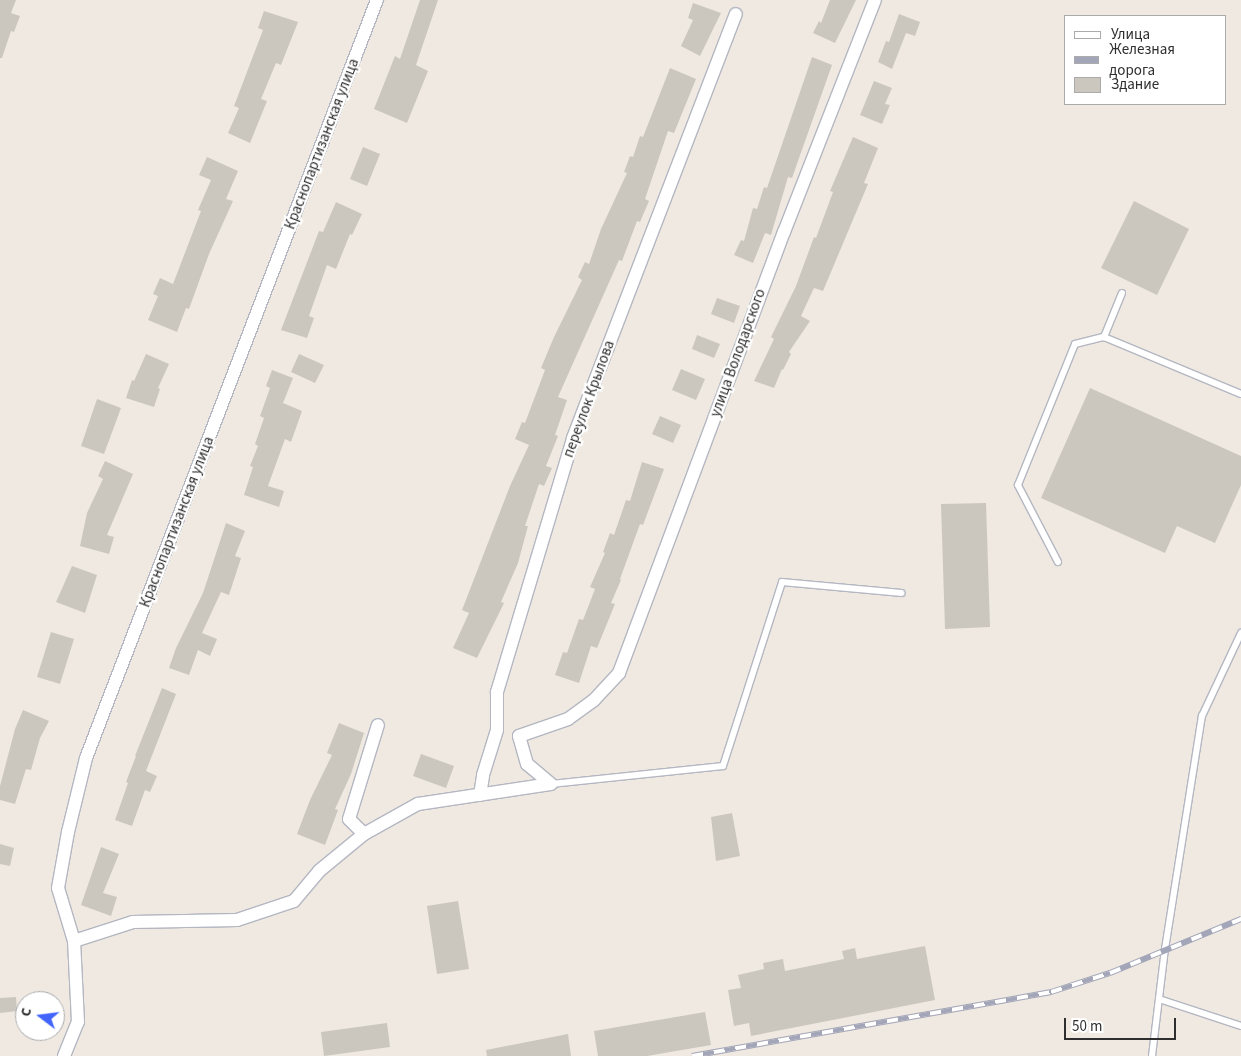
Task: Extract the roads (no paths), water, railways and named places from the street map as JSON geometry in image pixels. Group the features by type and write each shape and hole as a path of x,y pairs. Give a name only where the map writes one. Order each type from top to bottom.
{"street":[{"name":"Краснопартизанская улица","path":"64,1056 78,1022 74,941 58,888 68,832 86,758 377,0"},
{"name":"улица Володарского","path":"519,736 568,718 594,700 619,673 784,232 875,0"},
{"name":"переулок Крылова","path":"480,795 483,775 497,730 497,692 573,438 736,14"},
{"path":"364,834 349,819 378,724"},
{"path":"497,730 519,736 526,764 551,784"},
{"path":"74,941 133,922 237,920 294,901 319,871 364,834 418,804 551,784"}],"lane":[{"path":"1104,337 1122,293"},
{"path":"1058,562 1018,485 1075,344 1104,337 1241,394"},
{"path":"551,784 722,766 782,582 901,593"},
{"path":"1152,1056 1165,949 1202,716 1241,633"},
{"path":"1159,999 1241,1026"}],"railway":[{"path":"692,1056 1051,992 1110,973 1241,919"}]}
